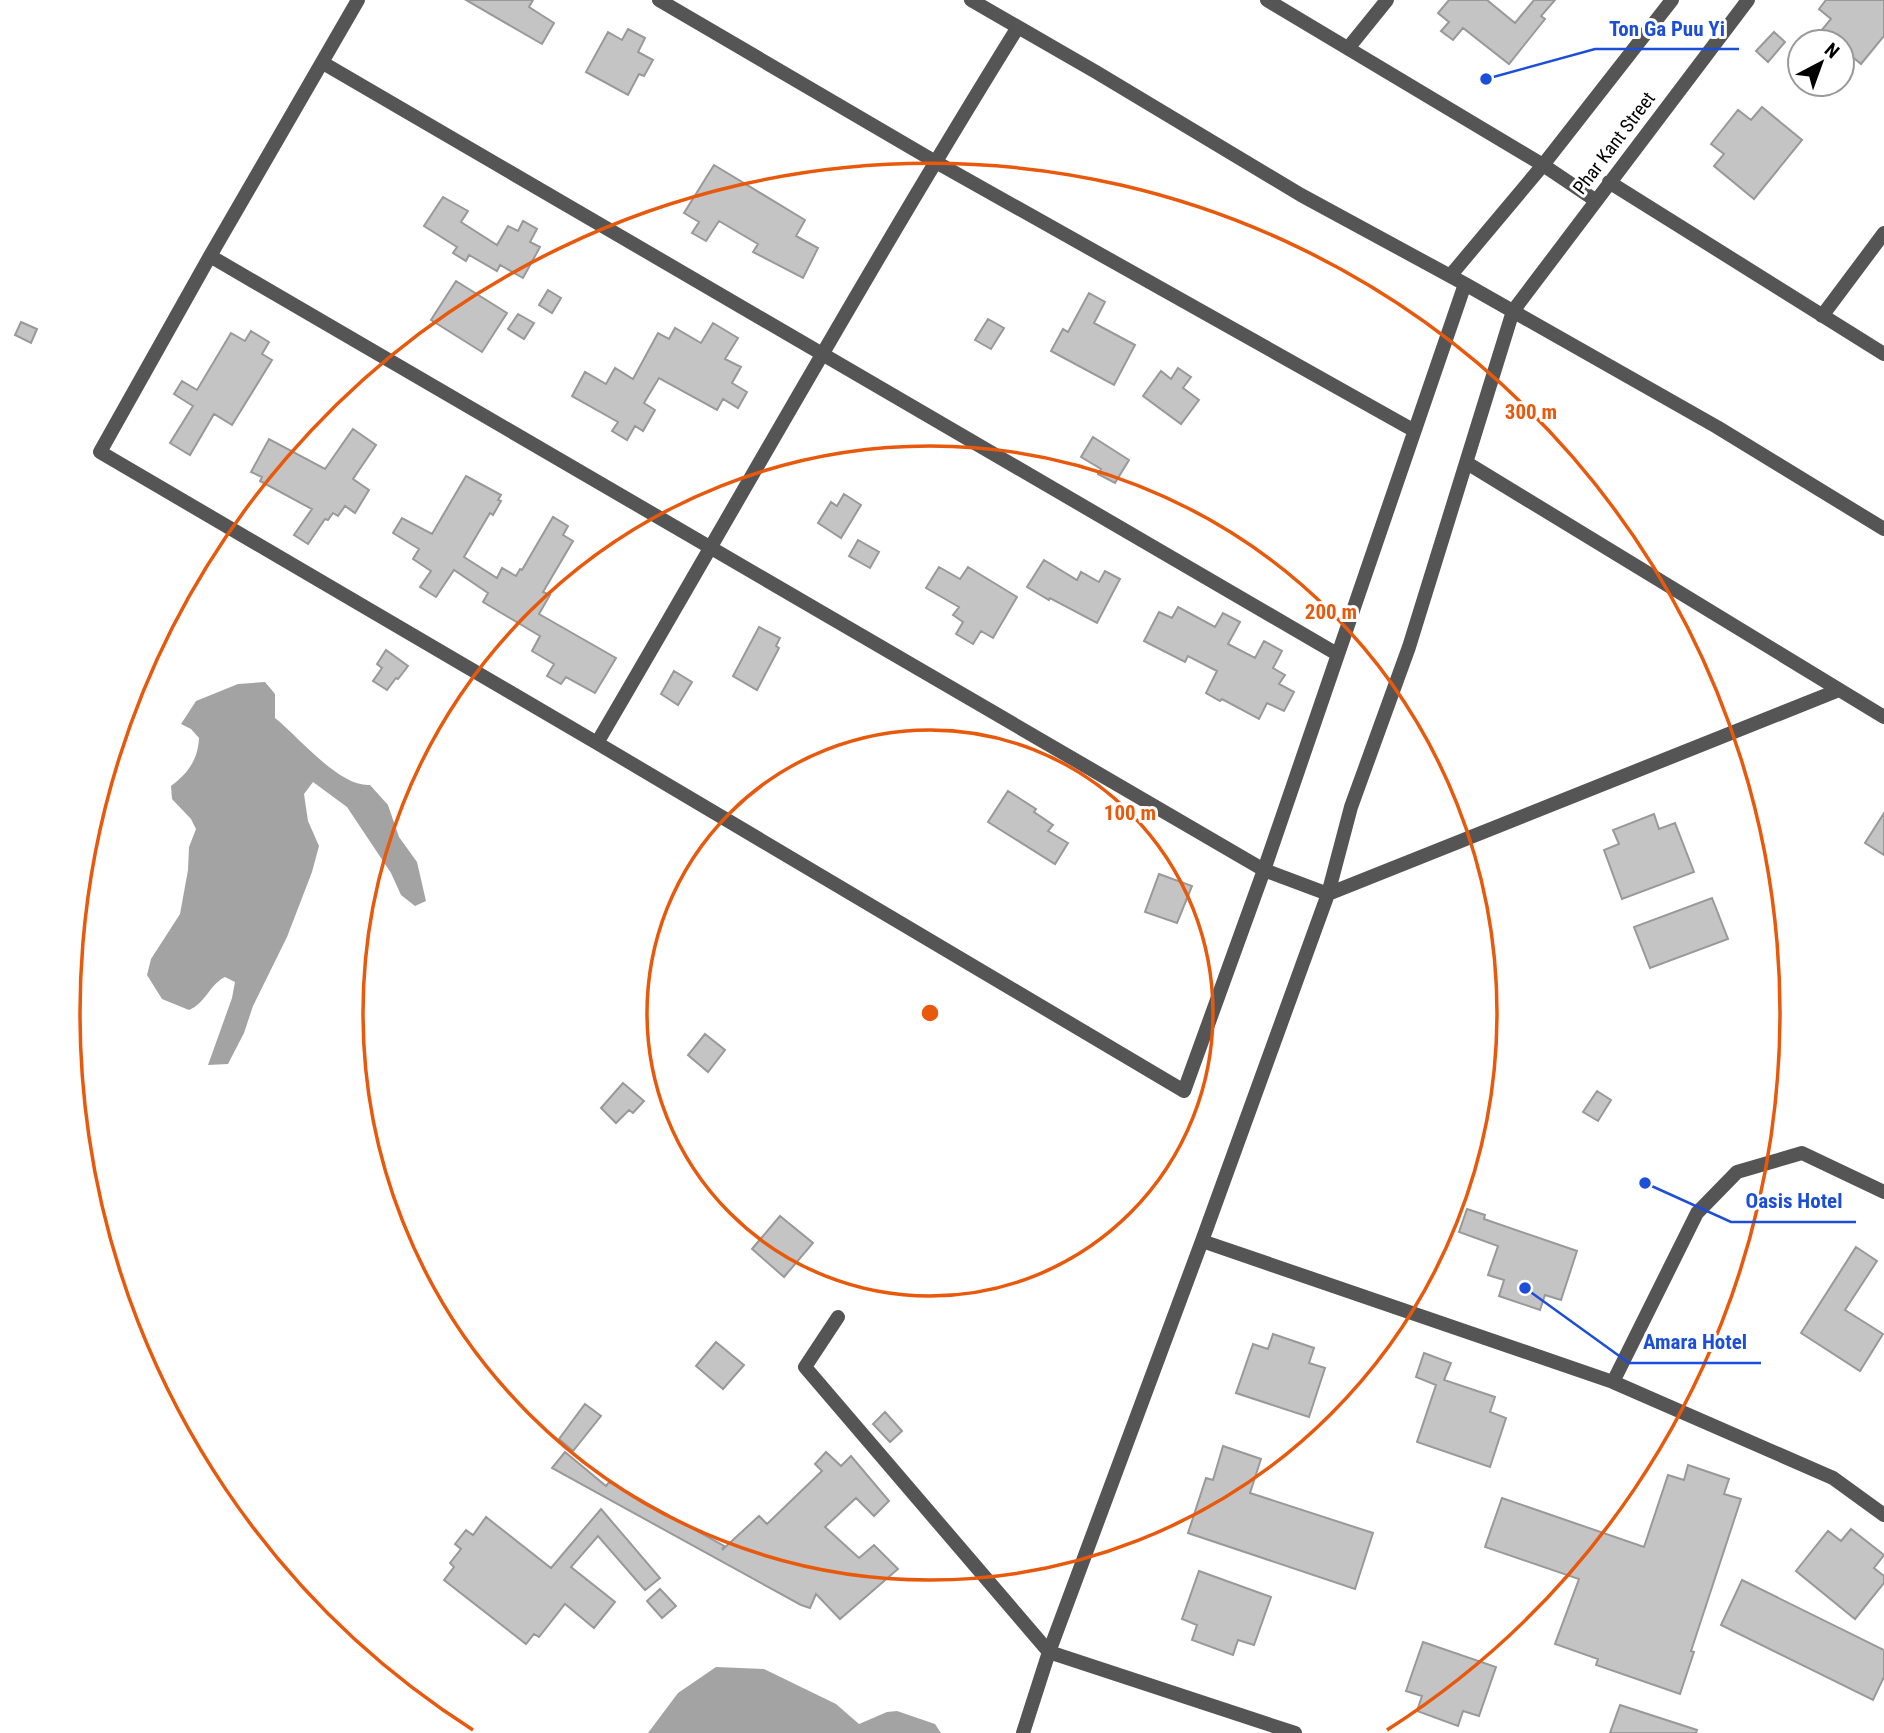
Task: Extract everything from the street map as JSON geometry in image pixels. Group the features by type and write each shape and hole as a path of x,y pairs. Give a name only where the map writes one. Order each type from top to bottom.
{"street":[{"path":"358,0 100,452 1184,1091 1264,870 1465,284"},
{"path":"659,0 934,161 1413,430"},
{"path":"971,0 1301,195 1465,284 1717,427 1884,529"},
{"path":"1267,0 1543,165 1595,201"},
{"path":"1349,47 1387,0"},
{"path":"1450,276 1543,165 1672,0"},
{"name":"Phar Kant Street","path":"1023,1733 1049,1652 1328,894 1351,807 1409,648 1513,311 1748,0"},
{"path":"597,743 934,161 1018,27"},
{"path":"323,63 1337,654"},
{"path":"1609,182 1884,354"},
{"path":"1822,316 1884,233"},
{"path":"210,256 1264,870 1328,894 1839,690"},
{"path":"1467,463 1884,717"},
{"path":"1613,1382 1697,1213 1737,1172 1802,1153 1884,1192"},
{"path":"1202,1241 1613,1382 1833,1479 1884,1515"},
{"path":"838,1317 805,1367 1049,1652 1295,1733"}],"shaded area":[{"path":"265,682 275,694 275,718 333,770 345,778 370,785 388,805 399,837 417,862 426,901 415,906 401,895 391,873 347,807 313,782 304,794 308,821 319,846 312,872 287,937 228,1064 208,1065 235,982 225,977 220,980 200,1003 189,1010 162,999 147,975 151,959 180,914 189,847 196,829 191,819 172,799 171,786 187,771 197,753 199,738 191,729 181,724 196,701 238,684"},
{"path":"716,1667 764,1669 836,1704 859,1724 887,1712 897,1711 935,1724 941,1733 648,1733 678,1693"}],"building":[{"path":"466,0 533,0 529,7 554,23 542,44"},
{"path":"1449,0 1487,0 1515,23 1534,0 1555,0 1541,16 1545,19 1509,64 1463,28 1453,40 1441,31 1449,22 1438,13"},
{"path":"1826,0 1884,0 1884,36 1861,64 1856,60 1856,28 1824,28 1831,19 1819,9"},
{"path":"628,29 645,38 638,52 653,60 644,76 639,74 628,95 586,72 608,32 622,40"},
{"path":"1774,32 1785,42 1768,62 1756,51"},
{"path":"1762,107 1802,140 1754,199 1714,166 1724,154 1711,144 1738,110 1751,120"},
{"path":"714,165 805,220 796,236 818,248 803,278 753,252 758,244 719,221 706,241 692,233 699,222 684,213"},
{"path":"443,197 468,211 461,222 497,245 508,226 518,231 523,221 537,229 530,242 540,247 523,278 500,265 497,271 469,255 466,261 453,253 457,247 424,226"},
{"path":"456,281 507,313 482,352 431,320"},
{"path":"548,290 561,298 552,313 539,305"},
{"path":"1089,293 1105,302 1094,323 1135,345 1114,385 1051,351 1063,329 1068,332"},
{"path":"518,314 534,323 524,339 508,329"},
{"path":"988,319 1004,328 991,349 975,340"},
{"path":"21,322 37,329 31,343 15,335"},
{"path":"713,323 738,338 725,359 741,367 732,383 747,392 738,408 723,399 717,410 659,378 644,403 655,410 643,431 635,426 627,440 612,431 618,422 572,396 585,372 606,384 615,368 633,379 658,333 669,339 675,328 701,343"},
{"path":"251,331 269,342 262,354 272,360 232,425 214,414 190,455 170,443 193,406 174,394 182,381 197,390 231,333 245,341"},
{"path":"1178,368 1191,377 1183,388 1199,400 1181,424 1143,396 1161,371 1171,379"},
{"path":"353,429 376,445 353,479 369,490 355,513 345,506 338,516 333,513 328,520 325,519 308,544 294,535 312,509 260,481 262,477 251,472 269,439 325,469"},
{"path":"1093,437 1129,460 1115,483 1098,474 1101,469 1081,457"},
{"path":"466,476 501,495 498,500 501,501 493,515 490,513 464,557 497,578 502,568 516,576 520,569 522,570 553,517 568,526 563,535 573,541 543,592 550,595 539,614 616,658 595,693 566,677 561,684 547,676 554,664 532,651 540,636 483,602 488,593 454,570 436,597 420,587 431,571 413,559 419,549 393,533 402,518 432,534"},
{"path":"844,494 861,505 841,538 818,523 831,502 837,506"},
{"path":"858,540 879,552 870,568 849,556"},
{"path":"1044,560 1077,580 1081,572 1099,582 1105,571 1120,579 1097,623 1027,587"},
{"path":"939,567 960,579 968,567 1017,597 993,638 981,631 973,644 956,634 963,622 953,615 959,607 926,588"},
{"path":"1178,607 1215,627 1223,613 1240,622 1228,644 1255,658 1264,641 1282,651 1273,668 1285,675 1279,684 1294,692 1284,711 1267,703 1259,719 1222,699 1220,701 1206,693 1217,671 1188,656 1185,662 1144,641 1159,612 1172,618"},
{"path":"759,627 780,638 776,646 779,648 757,690 733,676"},
{"path":"386,650 408,666 387,690 373,681 382,668 377,664"},
{"path":"674,671 692,682 678,705 661,694"},
{"path":"1008,791 1036,809 1034,812 1053,825 1048,831 1068,843 1055,864 988,822"},
{"path":"1884,813 1884,855 1865,843"},
{"path":"1654,814 1659,829 1675,823 1694,872 1622,899 1604,850 1619,844 1613,830"},
{"path":"1159,874 1192,886 1177,923 1145,912"},
{"path":"1712,898 1728,939 1650,968 1634,927"},
{"path":"705,1034 725,1050 708,1072 688,1055"},
{"path":"623,1083 644,1101 633,1113 629,1110 616,1123 601,1108"},
{"path":"1597,1091 1611,1100 1598,1121 1583,1112"},
{"path":"1467,1209 1485,1215 1484,1219 1577,1251 1561,1300 1545,1295 1540,1310 1499,1296 1504,1280 1488,1275 1498,1246 1459,1232"},
{"path":"780,1216 813,1243 784,1277 752,1249"},
{"path":"1856,1247 1877,1261 1845,1310 1883,1334 1860,1371 1801,1333"},
{"path":"1273,1334 1314,1348 1309,1363 1325,1368 1309,1417 1236,1393 1253,1344 1268,1349"},
{"path":"716,1342 744,1365 723,1389 696,1366"},
{"path":"1424,1353 1451,1363 1444,1380 1495,1397 1490,1412 1506,1418 1490,1467 1417,1442 1436,1385 1416,1377"},
{"path":"585,1404 601,1416 573,1451 559,1439"},
{"path":"885,1412 902,1431 890,1442 873,1424"},
{"path":"1223,1446 1261,1459 1250,1493 1373,1533 1355,1589 1188,1533 1206,1478 1213,1480"},
{"path":"565,1452 606,1486 609,1482 724,1546 722,1550 759,1516 767,1524 822,1471 815,1464 826,1452 841,1466 851,1456 889,1501 874,1516 856,1498 825,1527 859,1558 874,1545 898,1569 840,1619 816,1594 810,1608 801,1605 552,1468"},
{"path":"1688,1465 1729,1479 1724,1494 1741,1499 1691,1651 1694,1652 1680,1694 1596,1665 1598,1659 1555,1644 1579,1579 1485,1547 1502,1498 1644,1547 1668,1475 1684,1480"},
{"path":"601,1509 660,1578 645,1590 598,1536 571,1567 615,1602 594,1628 565,1604 539,1637 534,1634 526,1644 444,1580 454,1567 450,1563 461,1549 455,1544 466,1530 473,1535 486,1517 551,1568"},
{"path":"1851,1529 1884,1555 1874,1568 1884,1576 1884,1583 1855,1619 1796,1571 1828,1531 1841,1541"},
{"path":"1199,1571 1271,1597 1254,1645 1238,1640 1233,1655 1192,1640 1197,1625 1182,1619"},
{"path":"1742,1580 1884,1650 1884,1677 1873,1700 1721,1625"},
{"path":"660,1589 676,1606 662,1618 647,1601"},
{"path":"1423,1642 1496,1667 1479,1716 1463,1711 1458,1726 1417,1711 1422,1696 1406,1691"},
{"path":"1620,1705 1697,1730 1696,1733 1610,1733"}],"place":[{"name":"Ton Ga Puu Yi","path":"1486,79"},
{"name":"Oasis Hotel","path":"1645,1183"},
{"name":"Amara Hotel","path":"1525,1288"}]}
